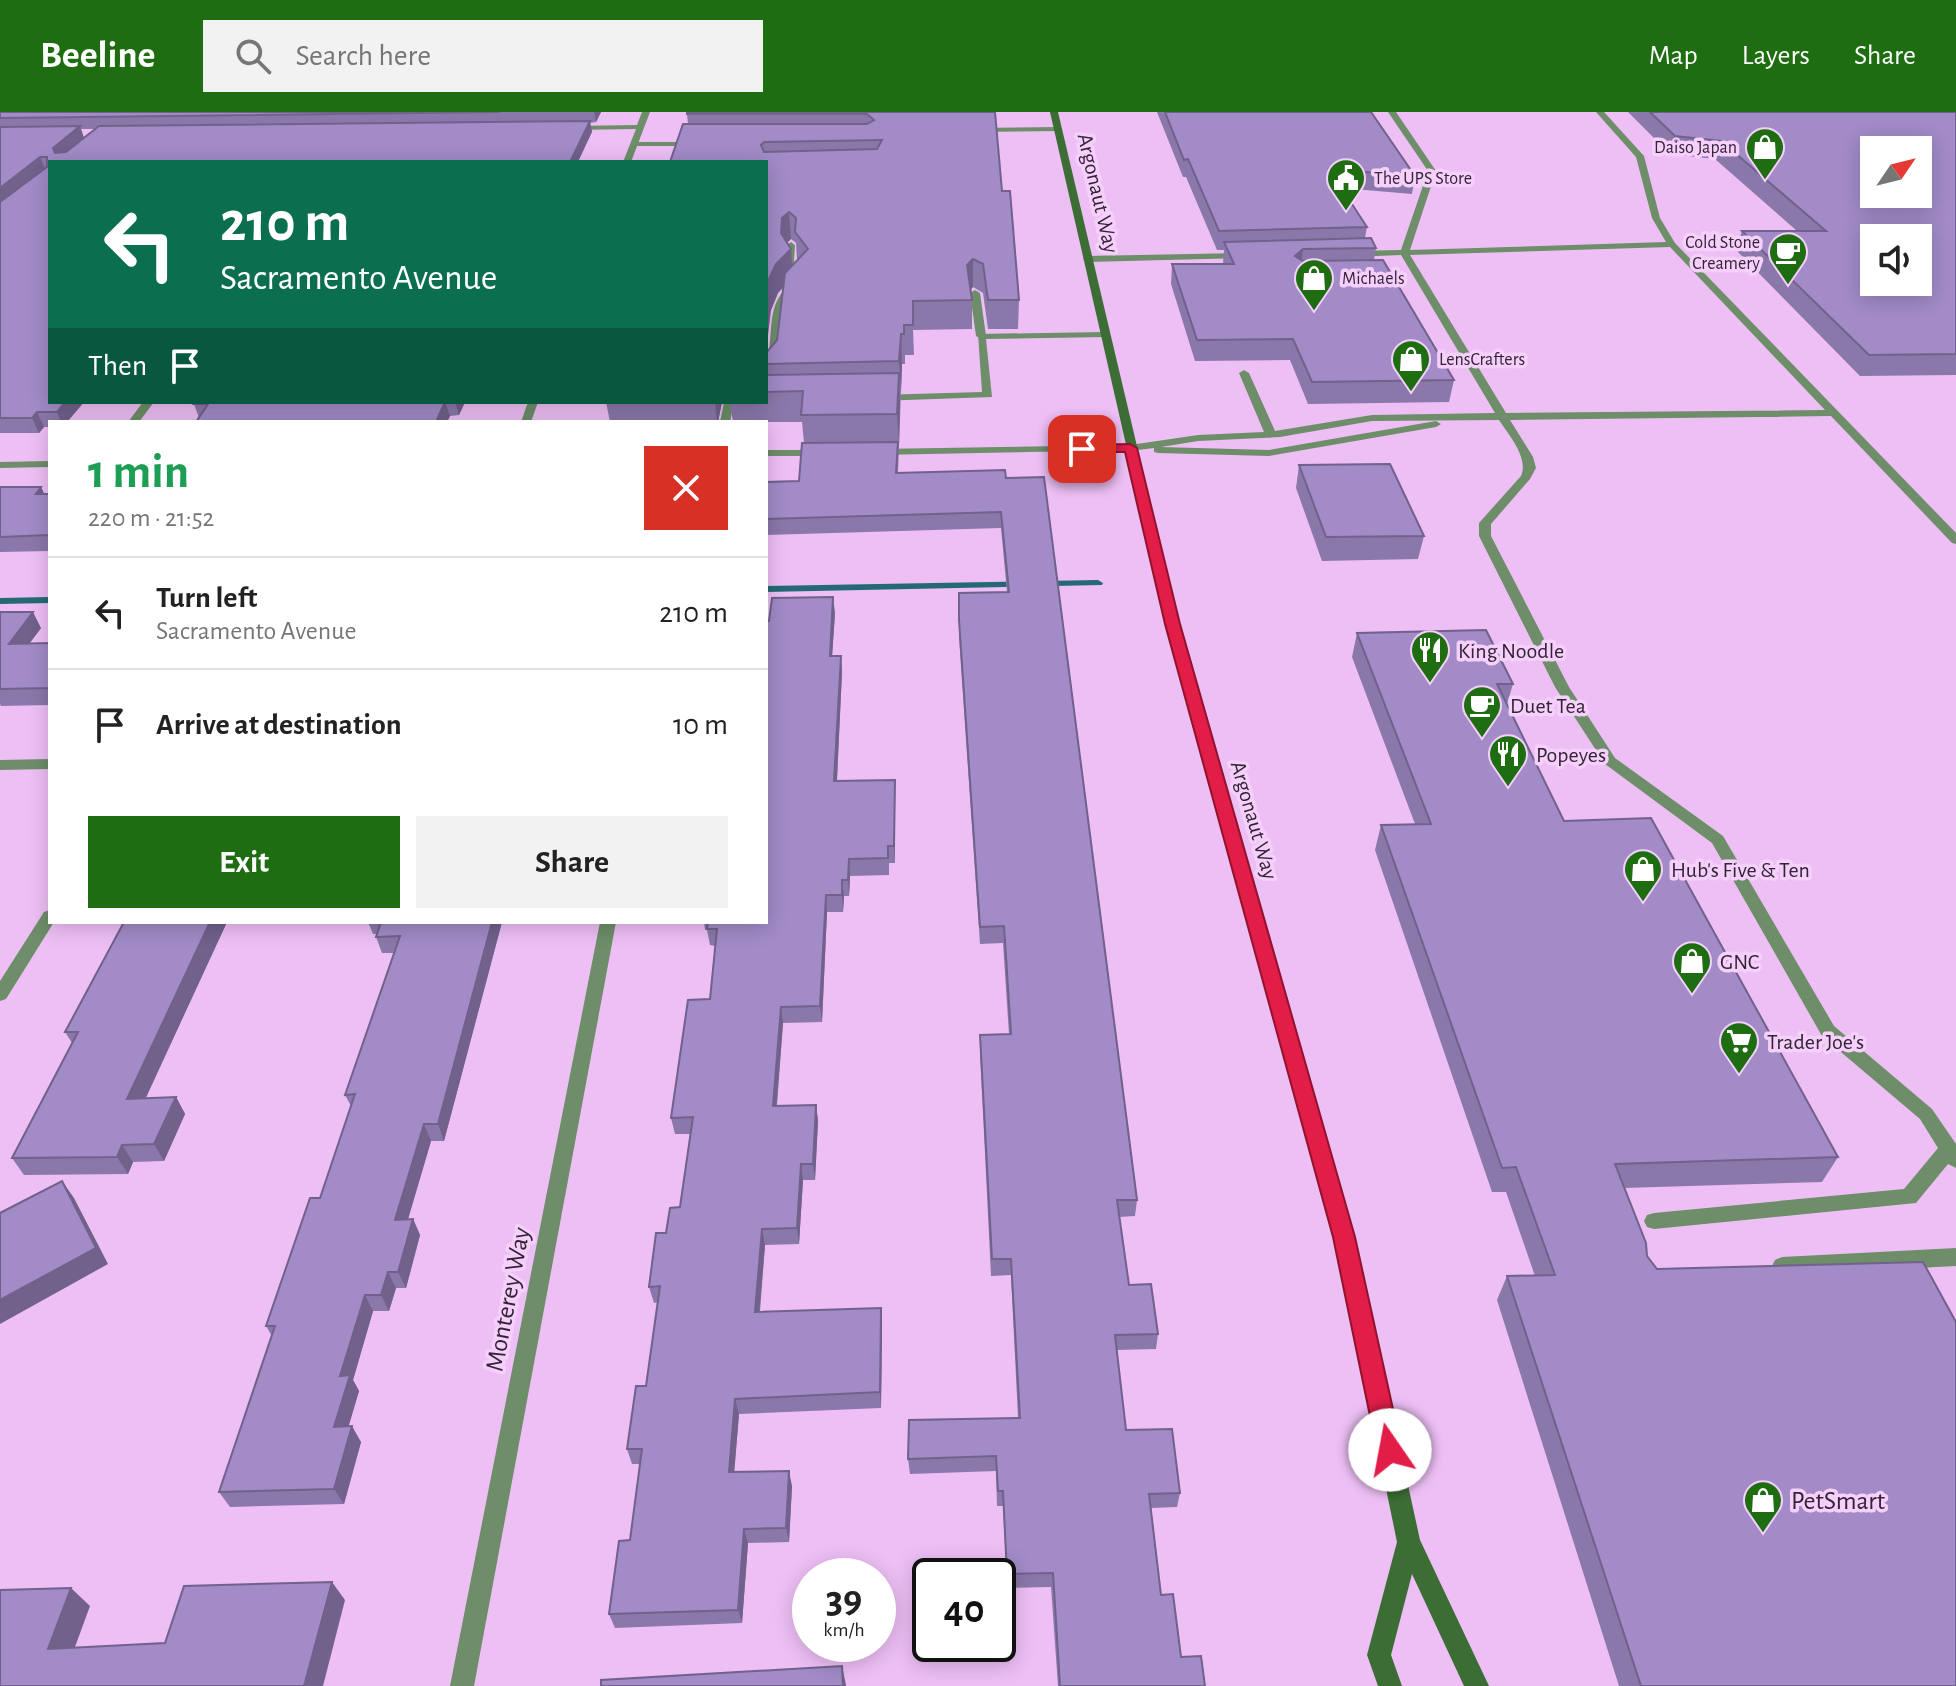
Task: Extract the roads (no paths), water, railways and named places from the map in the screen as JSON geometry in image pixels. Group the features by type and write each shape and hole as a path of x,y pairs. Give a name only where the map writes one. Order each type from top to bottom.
{"street":[{"path":"628,160 646,112"},
{"name":"Argonaut Way","path":"1054,112 1173,624 1344,1237 1409,1542 1477,1686"},
{"path":"1392,112 1432,171 1404,253 1527,457 1530,468 1526,477 1490,514 1485,523 1485,536 1562,687 1610,761 1718,840 1828,1031 1926,1114 1953,1154 1909,1197 1654,1221"},
{"path":"1600,112 1640,156 1656,218 1672,244 1956,540"},
{"path":"562,128 641,127"},
{"path":"961,130 1058,129"},
{"path":"634,144 703,144"},
{"path":"1345,254 1672,244"},
{"path":"768,377 774,365 774,317 785,288 802,277 790,261 791,245"},
{"path":"1087,259 1256,256"},
{"path":"1400,273 1415,273"},
{"path":"861,398 988,395 975,293"},
{"path":"981,336 1105,335"},
{"path":"1244,373 1271,435"},
{"path":"135,420 147,404"},
{"path":"1130,448 1198,438 1271,435 1372,418 1503,419 1833,413"},
{"path":"861,452 1130,448 1203,454 1269,453 1469,419"},
{"path":"768,453 829,452"},
{"path":"0,465 48,464"},
{"path":"0,765 48,764"},
{"path":"0,995 48,919"},
{"name":"Monterey Way","path":"462,1686 608,924"},
{"path":"1764,1267 1956,1257"},
{"name":"Argonaut Way","path":"1390,1686 1379,1655 1409,1542"}],"waterway":[{"path":"768,589 1098,583"},
{"path":"0,601 48,600"}],"place":[{"name":"Daiso Japan","path":"1765,181"},
{"name":"The UPS Store","path":"1346,212"},
{"name":"Cold Stone Creamery","path":"1788,286"},
{"name":"Michaels","path":"1314,312"},
{"name":"LensCrafters","path":"1411,393"},
{"name":"King Noodle","path":"1430,684"},
{"name":"Duet Tea","path":"1482,739"},
{"name":"Popeyes","path":"1508,788"},
{"name":"Hub's Five & Ten","path":"1643,903"},
{"name":"GNC","path":"1692,995"},
{"name":"Trader Joe's","path":"1739,1075"},
{"name":"PetSmart","path":"1763,1534"}]}
